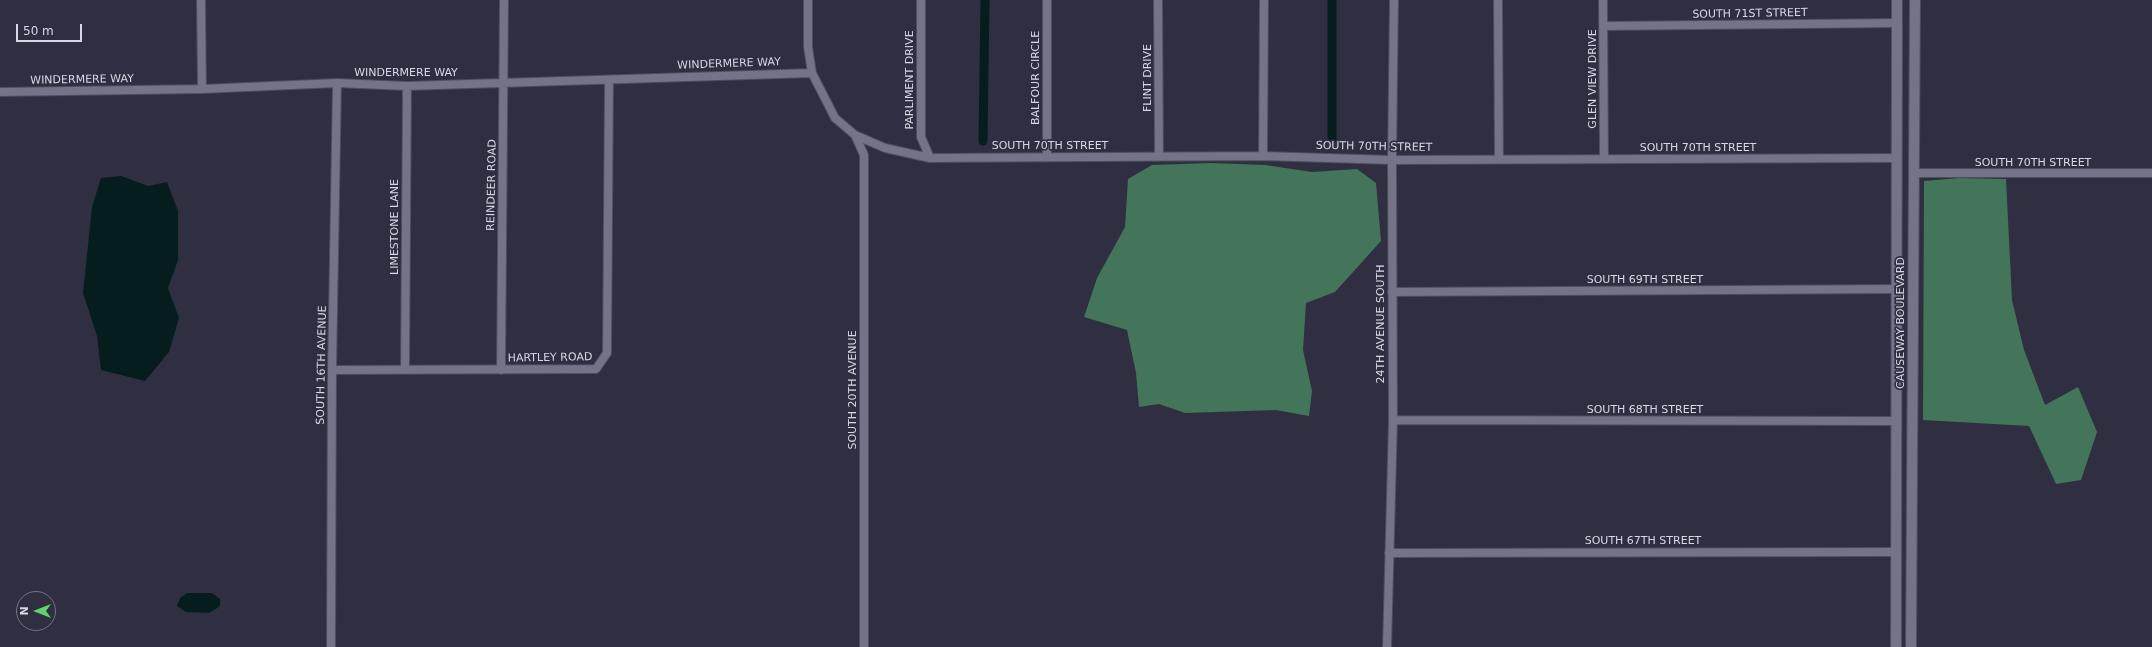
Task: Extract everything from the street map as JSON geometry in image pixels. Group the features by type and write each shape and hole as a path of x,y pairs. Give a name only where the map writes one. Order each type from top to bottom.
{"main road":[{"name":"CAUSEWAY BOULEVARD","path":"1896,647 1897,0"},
{"name":"CAUSEWAY BOULEVARD","path":"1911,647 1914,0"},
{"path":"1897,158 1914,158"},
{"path":"1897,173 1914,173"}],"street":[{"path":"201,0 202,89"},
{"name":"REINDEER ROAD","path":"501,370 504,0"},
{"path":"808,0 808,47 812,73 835,118 855,135"},
{"name":"PARLIMENT DRIVE","path":"921,0 920,137 930,158"},
{"name":"BALFOUR CIRCLE","path":"1047,0 1047,156"},
{"name":"FLINT DRIVE","path":"1158,0 1159,156"},
{"path":"1264,0 1264,156"},
{"name":"24TH AVENUE SOUTH","path":"1386,647 1393,420 1392,160 1394,0"},
{"path":"1498,0 1499,159"},
{"name":"GLEN VIEW DRIVE","path":"1603,0 1604,159"},
{"name":"SOUTH 71ST STREET","path":"1604,26 1897,23"},
{"name":"WINDERMERE WAY","path":"0,92 202,89 337,83 407,86 812,73"},
{"name":"HARTLEY ROAD","path":"332,370 596,369 607,353 610,80"},
{"name":"SOUTH 16TH AVENUE","path":"331,647 332,370 337,83"},
{"name":"LIMESTONE LANE","path":"405,369 407,86"},
{"name":"SOUTH 70TH STREET","path":"855,135 885,148 930,158 1047,156 1264,156 1392,160 1897,158"},
{"name":"SOUTH 20TH AVENUE","path":"855,135 864,155 864,647"},
{"name":"SOUTH 70TH STREET","path":"1914,173 2152,173"},
{"name":"SOUTH 69TH STREET","path":"1392,292 1897,289"},
{"name":"SOUTH 68TH STREET","path":"1393,420 1896,421"},
{"name":"SOUTH 67TH STREET","path":"1389,553 1896,552"}],"green space":[{"path":"1211,163 1265,165 1312,172 1357,169 1376,183 1381,241 1335,292 1306,303 1303,350 1312,391 1309,416 1276,410 1185,413 1159,404 1139,407 1136,373 1127,330 1084,317 1097,278 1125,227 1128,179 1152,165"},
{"path":"1960,178 2006,179 2012,300 2024,350 2045,405 2078,387 2097,432 2081,480 2056,484 2029,426 1923,420 1924,181"}],"shaded area":[{"path":"121,176 148,186 167,182 178,211 178,260 168,288 179,318 169,352 145,381 101,370 97,336 83,293 92,207 101,178"},
{"path":"187,593 212,593 220,599 219,607 209,613 186,612 177,606 180,598"}],"waterway":[{"path":"983,141 985,0"},
{"path":"1332,0 1332,139"}]}
